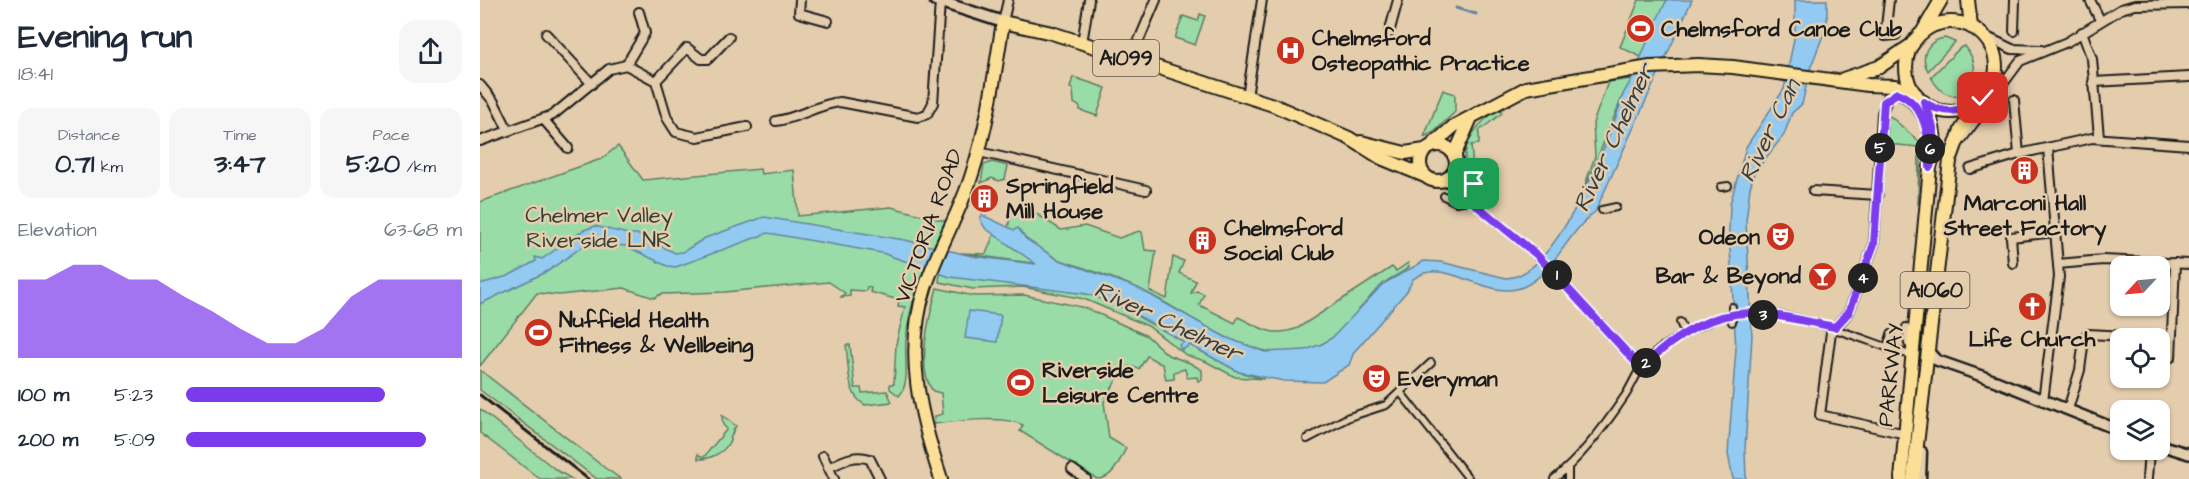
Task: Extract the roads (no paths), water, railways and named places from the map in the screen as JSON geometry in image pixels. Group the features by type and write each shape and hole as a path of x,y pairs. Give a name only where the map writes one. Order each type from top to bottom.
{"main road":[{"name":"A1060","path":"1920,98 1908,80 1907,63 1916,39 1941,0"},
{"path":"1968,0 1971,27"},
{"path":"938,1 1003,22"},
{"name":"A1099","path":"1003,22 1052,33 1247,97 1348,138 1396,152 1413,153 1428,148 1446,147 1454,156 1456,167 1450,177 1440,181 1381,159 1348,138"},
{"name":"VICTORIA ROAD","path":"940,479 922,418 914,362 916,327 929,278 964,196 979,152 1003,22"},
{"path":"1839,80 1879,67 1929,28 1946,22 1971,27 1983,35"},
{"name":"A1060","path":"1983,35 1992,49 1996,68 1992,86 1983,98"},
{"path":"1425,176 1420,160 1428,148 1454,126 1472,118 1491,104 1527,88 1650,67 1698,65 1733,67 1839,80 1868,86 1895,86 1939,110 1952,111 1968,108 1983,98"},
{"name":"PARKWAY","path":"1901,479 1930,167 1936,149 1936,133 1920,98"},
{"name":"PARKWAY","path":"1913,479 1951,154 1961,130 1983,98"},
{"name":"A1099","path":"1454,156 1472,118"},
{"name":"PARKWAY","path":"1920,425 1920,479"}],"street":[{"path":"800,0 799,13 828,21"},
{"path":"1003,22 1008,0"},
{"path":"1082,43 1089,0"},
{"path":"1131,59 1156,0"},
{"path":"1247,97 1262,0"},
{"path":"1389,33 1398,0"},
{"path":"1888,0 1885,36 1896,35"},
{"path":"2014,31 2015,0"},
{"path":"2090,0 2100,20"},
{"path":"776,121 800,117 832,103 840,102 923,117 931,110 933,103 938,1"},
{"path":"1951,154 2016,65 2026,58 2049,50 2082,33 2121,9 2135,5 2189,4"},
{"path":"627,65 645,33 639,12"},
{"path":"2082,33 2091,51 2099,137"},
{"path":"546,34 592,84"},
{"path":"1983,35 2012,49 2049,50"},
{"path":"656,81 687,48 701,59 708,59 729,37"},
{"path":"480,141 544,120 567,106 609,69 627,65 656,81 671,125 683,135 697,137 747,127"},
{"path":"2093,82 2189,77"},
{"path":"480,85 494,102 508,130"},
{"name":"PARKWAY","path":"1878,195 1883,107 1888,97 1897,93 1914,105 1928,130 1930,167"},
{"path":"2014,100 2019,154"},
{"path":"544,120 568,148"},
{"path":"1970,169 2019,154 2099,137 2189,145"},
{"path":"2043,400 2058,301 2058,264 2048,148"},
{"path":"979,152 1146,190"},
{"path":"1470,200 1474,184"},
{"path":"1813,190 1878,195 1870,260 1849,312 1835,327 1830,338 1820,415 1906,434"},
{"path":"1443,196 1456,202 1470,200 1539,257 1641,368"},
{"path":"1602,210 1616,207"},
{"path":"2013,264 2011,237 2055,232"},
{"path":"2058,264 2103,260 2189,264"},
{"path":"2171,357 2175,263"},
{"path":"1732,312 1732,322"},
{"path":"1554,479 1568,469 1625,396 1641,368 1667,343 1732,312 1754,313 1835,327 1907,357 1909,339 1906,327"},
{"path":"1680,322 1685,334"},
{"path":"1887,348 1891,334"},
{"path":"2068,409 2080,370 2084,339 2087,334 2171,338"},
{"path":"1928,351 1936,360 2110,426"},
{"path":"1307,439 1349,417 1386,405 1431,363"},
{"path":"1401,393 1469,479"},
{"path":"2170,448 2189,454"},
{"path":"823,456 834,479"},
{"path":"828,468 850,457 861,456 870,459 880,479"},
{"path":"2147,479 2148,460"},
{"path":"1072,469 1086,479"},
{"path":"1568,469 1569,479"}],"water":[{"name":"River Chelmer","path":"1667,0 1692,0 1595,212 1585,220 1545,271 1525,286 1514,290 1502,290 1441,272 1421,274 1413,279 1407,291 1354,352 1349,365 1323,382 1284,381 1239,372 1190,345 1182,350 1179,346 1184,342 1121,306 1087,294 950,277 882,253 768,233 676,267 667,266 626,246 590,244 582,247 548,271 480,304 480,284 508,276 536,261 535,257 542,259 584,230 595,226 637,234 675,253 683,252 705,238 764,217 905,240 972,256 1036,264 985,228 980,219 982,215 1014,230 1018,228 1026,239 1057,259 1138,288 1225,337 1265,352 1305,350 1333,337 1383,284 1424,261 1441,262 1506,278 1525,272 1543,256 1578,203 1606,142 1623,94"},
{"name":"River Can","path":"1795,0 1827,0 1827,25 1810,69 1802,104 1792,113 1784,135 1754,173 1750,188 1746,221 1752,336 1745,449 1746,479 1733,479 1728,454 1736,349 1729,232 1730,204 1746,147 1784,89 1795,34"},
{"path":"969,311 1001,315 997,342 965,338"}],"waterway":[{"path":"1456,8 1476,14"}],"railway":[{"path":"480,395 588,479"}],"place":[{"name":"Chelmsford Canoe Club","path":"1640,29"},
{"name":"Chelmsford Osteopathic Practice","path":"1291,51"},
{"name":"Marconi Hall Street Factory","path":"2025,171"},
{"name":"Springfield Mill House","path":"985,199"},
{"name":"Odeon","path":"1781,237"},
{"name":"Chelmsford Social Club","path":"1203,241"},
{"name":"Bar & Beyond","path":"1822,276"},
{"name":"Life Church","path":"2032,307"},
{"name":"Nuffield Health Fitness & Wellbeing","path":"538,333"},
{"name":"Everyman","path":"1377,379"},
{"name":"Riverside Leisure Centre","path":"1021,383"}],"park label":[{"name":"Chelmer Valley Riverside LNR","path":"599,228"}]}
